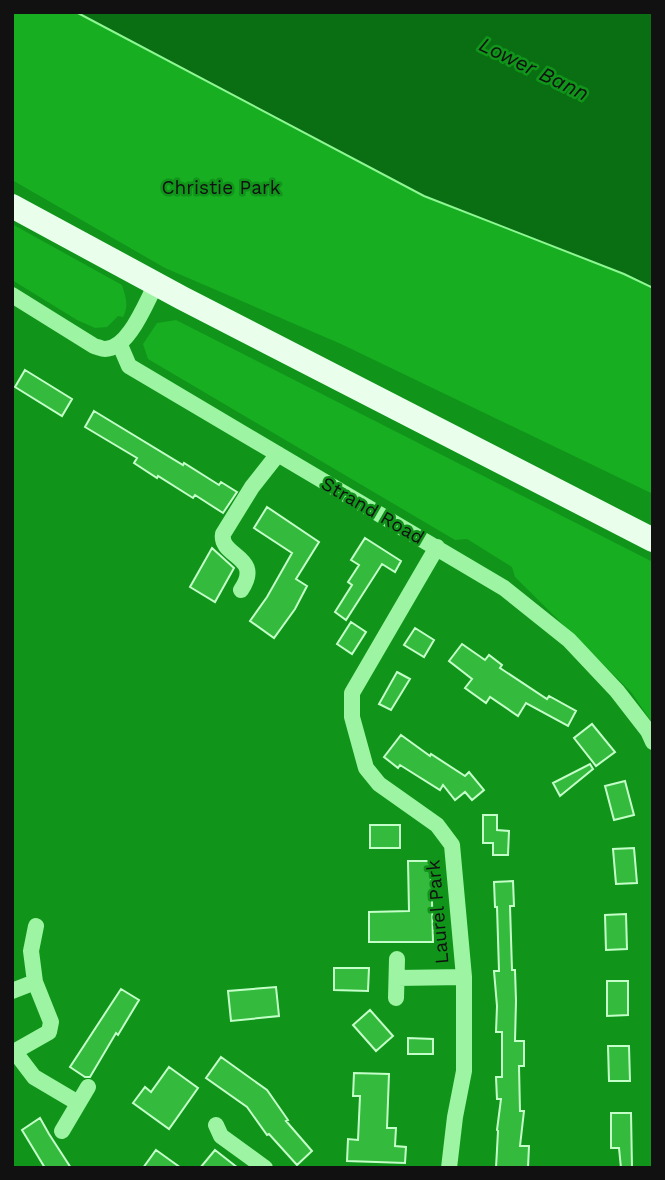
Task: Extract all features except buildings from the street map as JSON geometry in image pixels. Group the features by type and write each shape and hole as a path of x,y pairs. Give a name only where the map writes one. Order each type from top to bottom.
{"main road":[{"path":"12,206 156,284 653,540"}],"street":[{"path":"12,295 94,346 106,349 120,345 130,332 156,284"},
{"name":"Strand Road","path":"120,345 129,366 504,588 569,640 617,691 648,731 653,742"},
{"path":"241,590 248,573 246,564 225,545 222,541 223,534 252,488 278,454"},
{"name":"Laurel Park","path":"437,547 352,693 352,718 366,768 380,784 437,825 452,845 464,977 464,1071 449,1168"},
{"path":"36,926 31,951 35,982 51,1022 49,1032 14,1053 34,1077 78,1103"},
{"path":"396,998 397,959"},
{"path":"397,978 464,977"},
{"path":"12,991 35,982"},
{"path":"62,1131 88,1087"},
{"path":"216,1125 222,1136 265,1168"}],"green space":[{"name":"Christie Park","path":"12,12 163,12 653,289 653,494 341,344 165,268 12,180"},
{"path":"12,224 122,285 126,297 123,317 118,316 107,327 95,328 12,280"},
{"path":"176,320 653,562 653,724 631,692 515,577 512,567 467,539 455,540 148,359 143,344 157,323"}],"water":[{"name":"Lower Bann","path":"76,12 653,12 653,288 624,274 424,196"}]}
